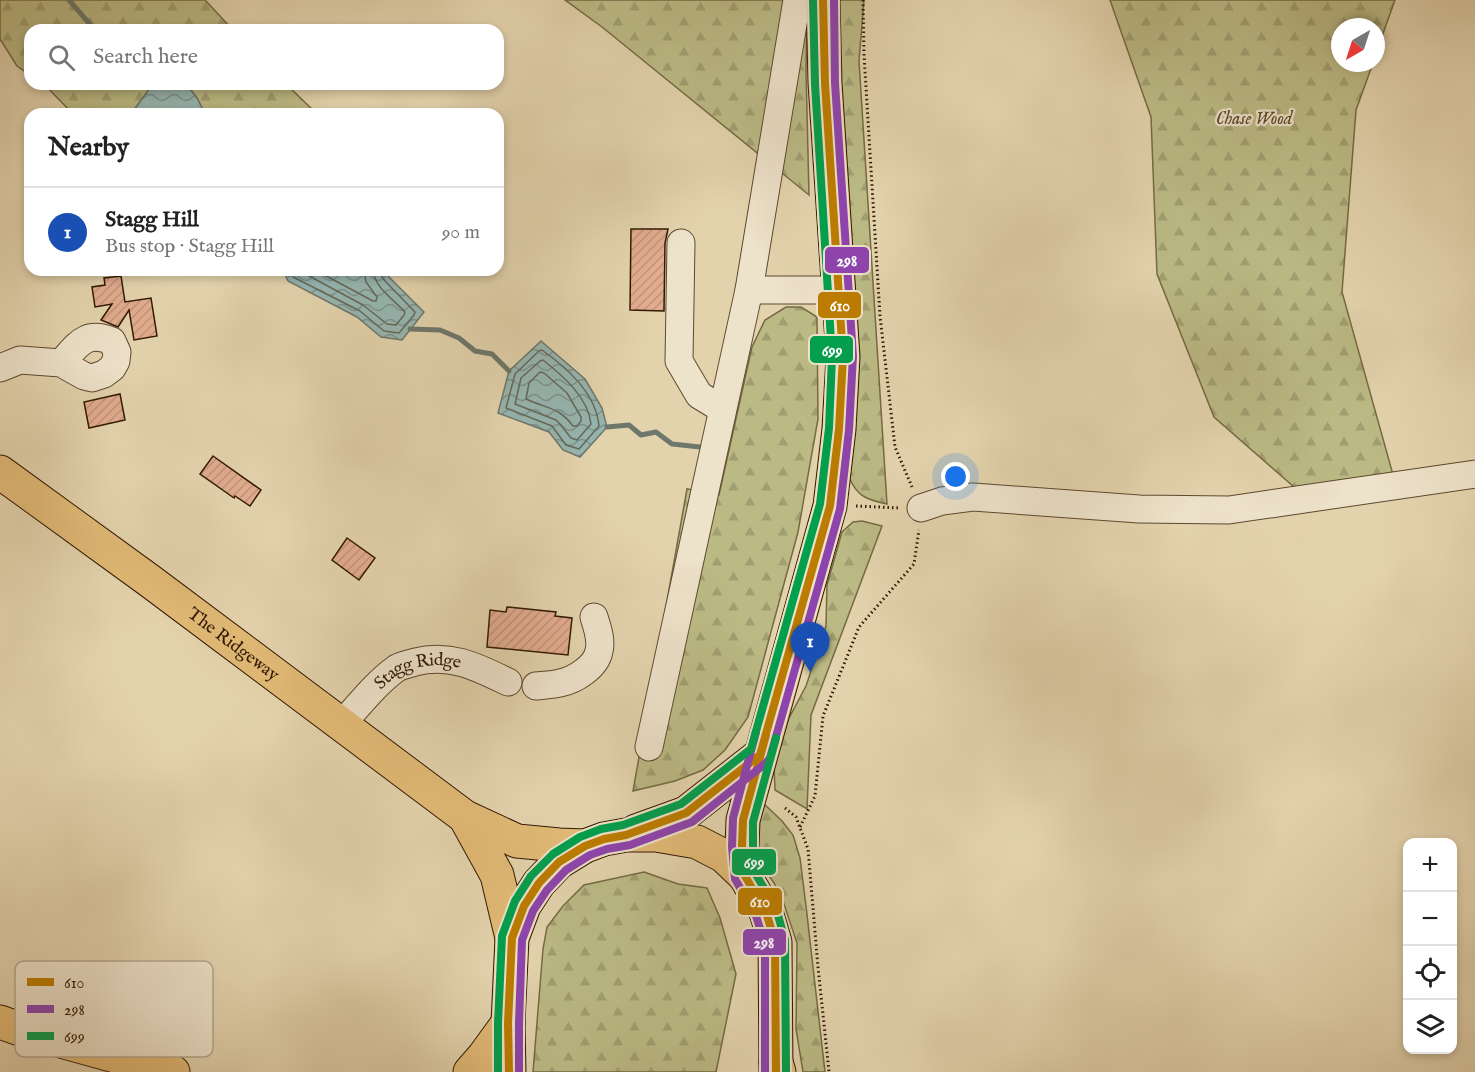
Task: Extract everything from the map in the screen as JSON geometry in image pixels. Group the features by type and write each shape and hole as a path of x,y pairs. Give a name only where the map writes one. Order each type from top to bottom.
{"main road":[{"path":"745,876 742,848 743,820 830,506 839,429 843,357 825,83 823,0"},
{"name":"The Ridgeway","path":"0,472 150,581 465,817 517,841 585,846"},
{"path":"626,835 686,813 760,755"},
{"name":"The Ridgeway","path":"465,817 497,875 512,938"},
{"path":"509,1072 508,1023 512,938 524,906 539,883 559,862 585,846 604,838 626,835 656,835 697,842 724,856 745,876 766,912 775,942 777,1069"},
{"path":"0,1022 15,1027"},
{"path":"470,1072 508,1023"},
{"path":"119,1057 173,1072"}],"lane":[{"path":"649,747 749,290 797,0"},
{"path":"681,243 679,361 699,395 722,409"},
{"path":"749,290 839,290"},
{"path":"0,368 20,360 60,363"},
{"path":"921,508 942,501 973,497 1139,509 1229,510 1475,474"},
{"name":"Stagg Ridge","path":"342,724 379,682 400,666 428,659 454,660 475,666 508,682 513,674 522,671 531,674 536,681 536,686 560,683 575,678 592,665 599,652 599,637 594,617"}],"path":[{"path":"800,827 815,796 823,716 859,627 915,564 921,508 895,447 880,316 864,55 863,0"},
{"path":"830,506 921,508"},
{"path":"785,808 796,817 808,849 830,1072"}],"green space":[{"path":"0,0 205,0 227,24 24,24 24,71 17,66 0,39"},
{"path":"565,0 807,0 809,195 602,27"},
{"path":"836,0 864,0 859,61 887,504 864,496 852,484 849,477"},
{"name":"Chase Wood","path":"1110,0 1395,0 1385,28 1385,18 1331,18 1331,72 1370,72 1356,110 1342,292 1397,489 1301,493 1214,417 1157,274 1151,117"},
{"path":"50,90 149,90 135,108 67,108"},
{"path":"191,90 292,90 311,108 202,108"},
{"path":"786,307 801,307 817,317 818,419 798,532 748,717 725,750 703,770 675,781 633,791 687,489 719,495 752,347 765,320"},
{"path":"862,521 882,526 811,715 807,809 775,790 774,766 788,720 806,686 826,626 827,585 842,532 853,522"},
{"path":"761,801 793,835 800,858 825,1072 803,1072 796,1029 797,943 783,901 760,863 755,840"},
{"path":"644,872 678,884 707,888 720,918 736,974 716,1072 533,1072 543,949 547,927 563,906 584,885"}],"water":[{"path":"149,90 191,90 202,108 135,108"},
{"path":"286,276 388,276 424,312 402,340 381,337 357,317 288,281"},
{"path":"541,341 585,379 602,408 607,427 580,457 563,450 549,432 498,413 509,371"}],"building":[{"path":"631,229 668,229 665,243 664,311 630,310"},
{"path":"121,276 125,302 151,298 157,336 134,340 129,310 118,327 101,320 112,304 95,307 92,287 105,285 104,278"},
{"path":"120,394 125,420 89,428 84,402"},
{"path":"213,456 261,490 250,506 235,496 234,498 200,474"},
{"path":"347,538 375,558 359,580 332,560"},
{"path":"507,607 556,612 555,616 572,618 568,655 487,647 490,610 506,612"}],"waterway":[{"path":"69,0 90,24"},
{"path":"410,329 440,330 459,338 475,351 492,354 509,371"},
{"path":"607,427 629,425 641,435 656,432 672,444 700,447"}],"transit line":[{"name":"699","path":"498,1072 502,936 515,901 531,876 553,854 580,837 601,829 623,825 681,804 751,749 820,504 829,428 832,357 815,84 813,0"},
{"name":"610","path":"509,1072 508,1023 512,938 524,906 539,883 559,862 585,846 604,839 626,835 686,813 760,755 830,506 839,429 843,357 825,83 823,0"},
{"name":"298","path":"519,1072 522,940 533,911 547,890 566,870 590,855 630,845 692,822 770,758 840,509 849,430 853,356 835,83 834,0"},
{"name":"298","path":"756,732 733,818 732,847 735,879 756,916 765,944 765,1072"},
{"name":"610","path":"766,735 743,820 742,847 745,876 766,912 775,942 776,1072"},
{"name":"699","path":"776,738 753,822 753,847 755,873 776,908 785,940 786,1072"}],"place":[{"name":"Stagg Hill","path":"810,672"}]}
